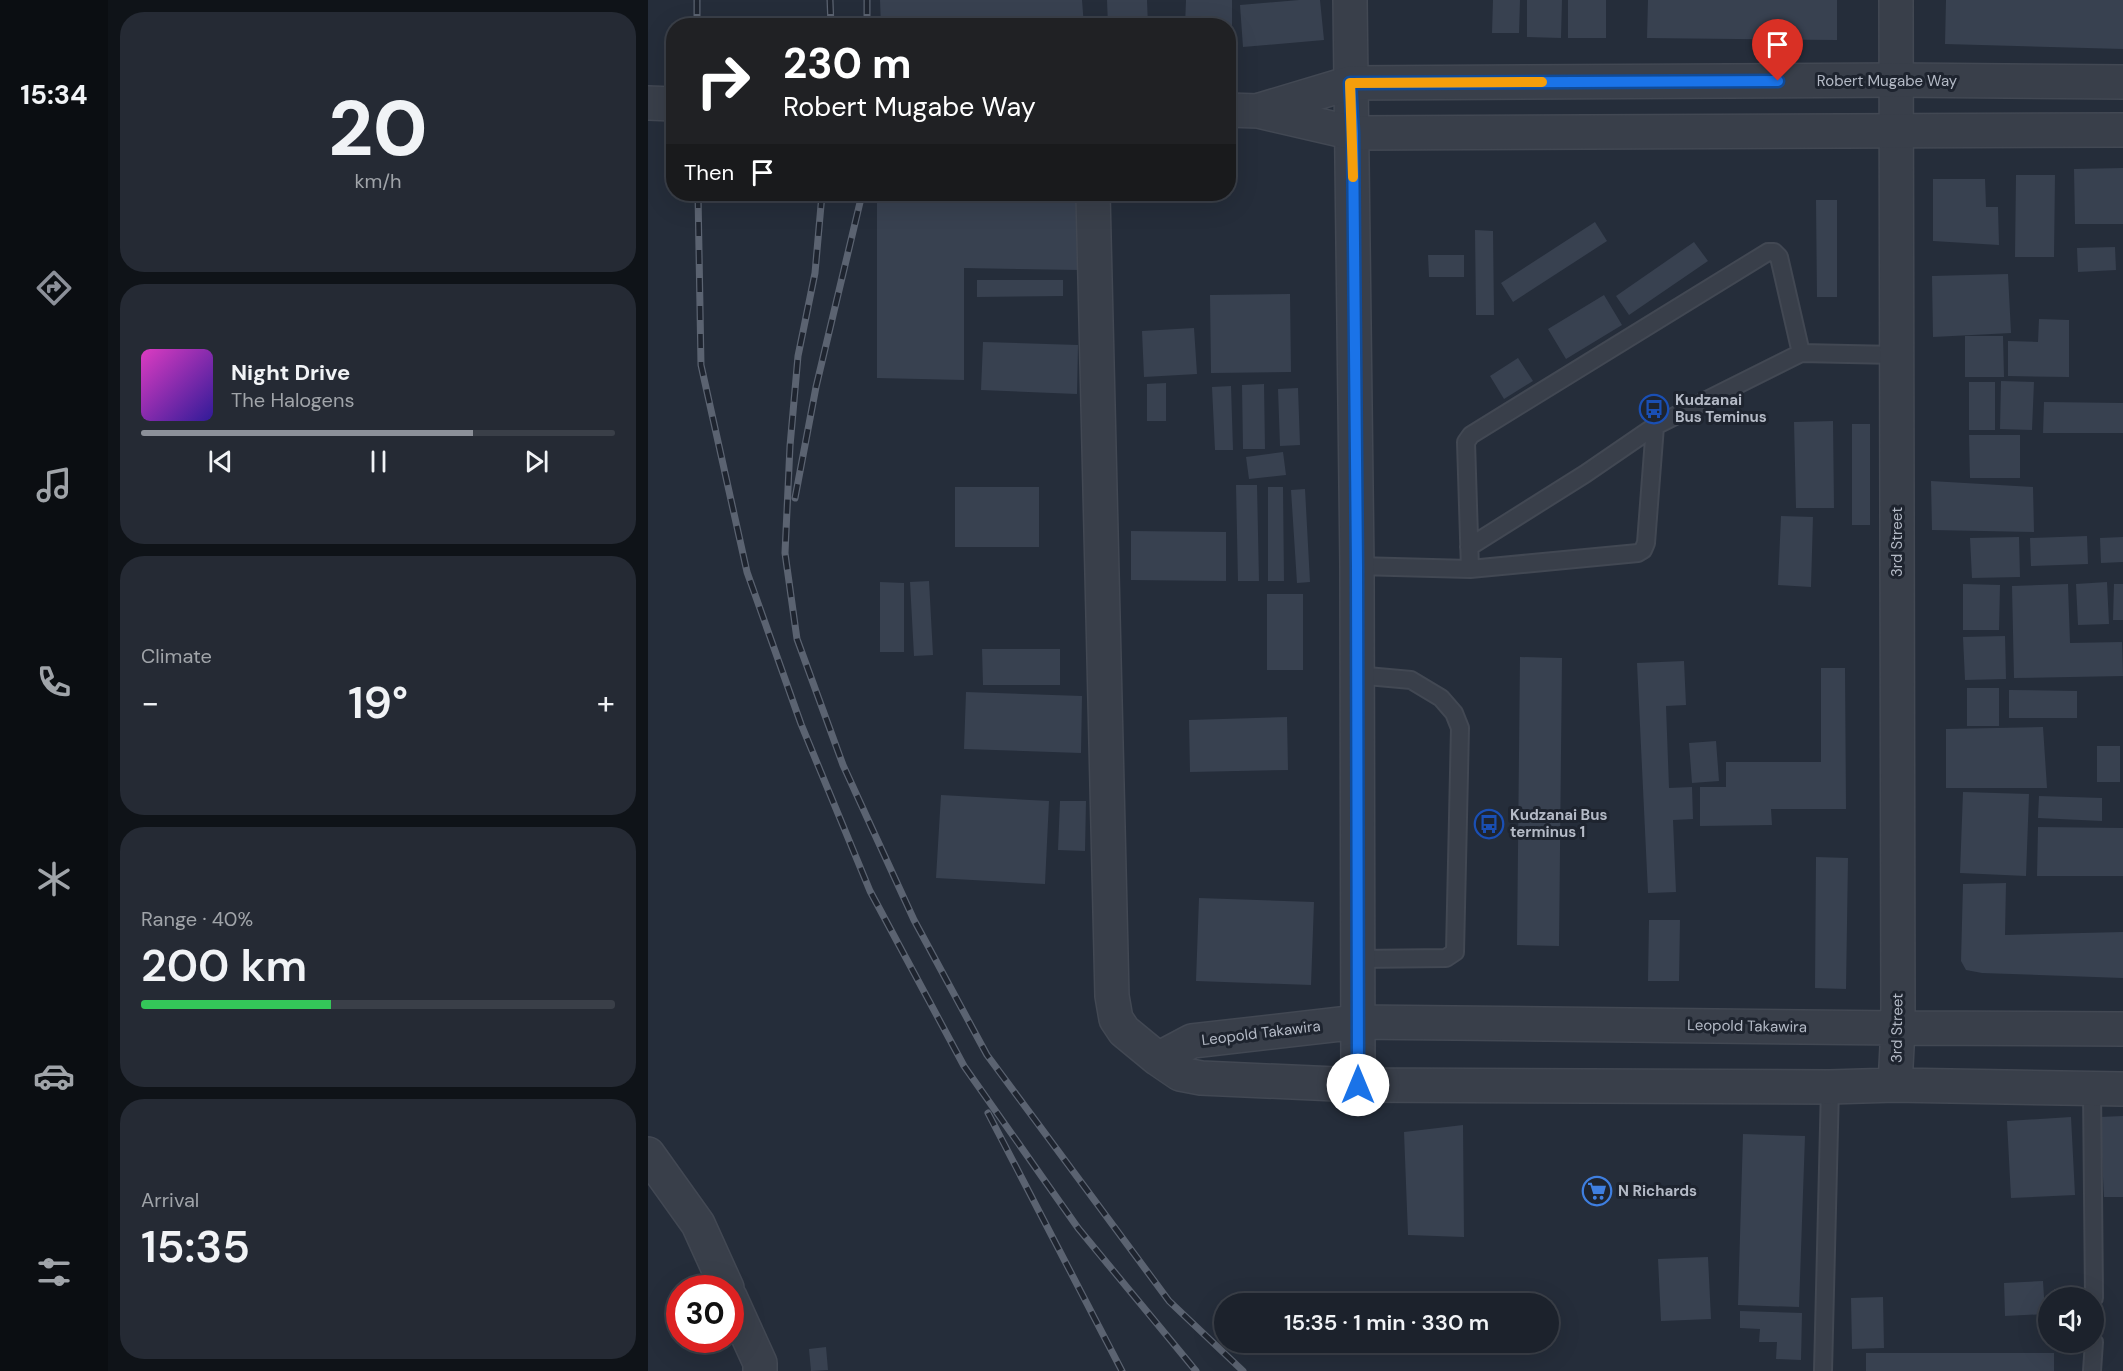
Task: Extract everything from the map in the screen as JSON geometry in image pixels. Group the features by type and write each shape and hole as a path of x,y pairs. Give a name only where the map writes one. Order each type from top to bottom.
{"street":[{"path":"1350,0 1357,567 1358,1085"},
{"name":"3rd Street","path":"1895,1085 1898,1028 1896,0"},
{"name":"Robert Mugabe Way","path":"1243,110 1350,83 2123,82"},
{"path":"648,103 666,104"},
{"name":"Robert Mugabe Way","path":"1243,110 1353,133 2123,130"},
{"path":"1093,201 1112,996 1116,1019 1124,1031 1180,1074 1202,1078 1358,1085 1830,1087 1895,1085 2107,1089"},
{"name":"Leopold Takawira","path":"1158,1059 1192,1041 1358,1022 2123,1029"},
{"path":"648,1154 698,1224 721,1275"},
{"path":"744,1329 759,1363 759,1371"}],"lane":[{"path":"1470,569 1466,442 1472,435 1763,254 1774,252 1779,257 1801,353"},
{"path":"1469,547 1585,474 1654,426 1801,353 1896,355"},
{"path":"1357,567 1470,569 1638,553 1647,543 1654,426"},
{"path":"1356,675 1411,680 1441,698 1454,713 1460,728 1455,952 1446,958 1358,959"},
{"path":"1823,1371 1830,1087"},
{"path":"2095,1287 2107,1089"},
{"path":"2092,1371 2093,1353"}],"building":[{"path":"880,0 1082,0 1083,18 881,18"},
{"path":"1107,0 1147,0 1148,18 1108,18"},
{"path":"1186,0 1232,0 1232,18 1185,18"},
{"path":"1320,0 1324,40 1243,47 1240,5"},
{"path":"1493,0 1520,0 1519,33 1492,33"},
{"path":"1527,0 1562,0 1561,38 1527,37"},
{"path":"1568,0 1606,0 1606,38 1568,38"},
{"path":"1648,0 1837,0 1837,40 1647,38"},
{"path":"1946,0 2123,0 2123,49 1945,44"},
{"path":"2123,168 2123,224 2075,224 2074,169"},
{"path":"2016,175 2055,175 2054,257 2015,257"},
{"path":"1933,179 1985,179 1986,207 1998,207 1999,245 1933,241"},
{"path":"1816,200 1837,200 1837,297 1817,297"},
{"path":"877,201 1079,201 1080,270 964,268 964,380 877,378"},
{"path":"1595,222 1607,241 1513,302 1501,283"},
{"path":"1475,230 1493,231 1494,315 1476,315"},
{"path":"1694,242 1708,261 1629,315 1616,296"},
{"path":"2115,247 2116,270 2078,272 2077,248"},
{"path":"1428,255 1464,255 1464,277 1429,277"},
{"path":"2008,274 2011,333 1933,337 1932,276"},
{"path":"977,280 1063,280 1063,296 977,297"},
{"path":"1290,294 1291,372 1211,373 1210,295"},
{"path":"1604,295 1622,325 1566,359 1548,329"},
{"path":"2039,319 2069,320 2069,377 2008,376 2008,341 2038,342"},
{"path":"1194,328 1197,374 1144,377 1142,331"},
{"path":"1965,336 2003,336 2004,377 1965,377"},
{"path":"983,342 1078,345 1077,394 981,390"},
{"path":"1518,358 1533,381 1504,399 1490,376"},
{"path":"2001,381 2034,382 2032,430 2000,429"},
{"path":"1969,382 1995,382 1995,430 1969,430"},
{"path":"1166,383 1166,421 1147,421 1147,384"},
{"path":"1264,384 1265,449 1243,449 1242,385"},
{"path":"1231,386 1233,450 1215,450 1212,387"},
{"path":"1298,388 1300,445 1280,446 1278,389"},
{"path":"2044,402 2123,403 2123,433 2043,433"},
{"path":"1833,421 1834,508 1796,508 1794,422"},
{"path":"1852,424 1870,424 1870,525 1852,525"},
{"path":"1969,435 2020,435 2020,478 1970,478"},
{"path":"1283,452 1286,475 1249,479 1246,457"},
{"path":"1931,481 2033,487 2034,532 1932,530"},
{"path":"1236,485 1257,485 1259,581 1238,581"},
{"path":"955,487 1039,487 1039,547 955,547"},
{"path":"1268,487 1283,487 1284,581 1268,581"},
{"path":"1305,489 1310,582 1297,583 1291,490"},
{"path":"1781,516 1813,517 1811,587 1778,585"},
{"path":"1131,531 1226,532 1226,581 1131,580"},
{"path":"2087,536 2088,564 2031,566 2030,538"},
{"path":"2019,537 2020,577 1972,578 1970,538"},
{"path":"2123,537 2123,562 2101,563 2100,538"},
{"path":"929,581 933,655 914,656 910,582"},
{"path":"880,582 904,583 904,652 880,652"},
{"path":"2107,582 2109,624 2078,625 2076,584"},
{"path":"1963,584 2000,585 1999,630 1963,630"},
{"path":"2068,584 2070,643 2122,642 2123,676 2014,678 2012,586"},
{"path":"2114,584 2123,584 2123,620 2113,620"},
{"path":"1267,594 1303,594 1303,670 1267,670"},
{"path":"2005,636 2006,679 1965,680 1963,637"},
{"path":"982,649 1060,649 1060,685 983,685"},
{"path":"1520,657 1562,658 1559,946 1517,945"},
{"path":"1684,661 1686,705 1666,706 1669,788 1692,787 1693,819 1673,820 1676,892 1648,893 1637,663"},
{"path":"1821,668 1845,668 1846,809 1771,809 1772,825 1700,826 1700,787 1726,787 1726,762 1821,762"},
{"path":"1967,688 1999,688 1999,726 1967,726"},
{"path":"2009,690 2077,691 2077,718 2009,718"},
{"path":"966,692 1082,696 1081,753 964,749"},
{"path":"1287,717 1288,770 1190,772 1189,720"},
{"path":"2043,727 2047,788 1946,788 1946,729"},
{"path":"1716,741 1719,781 1692,783 1689,743"},
{"path":"2097,746 2120,746 2120,782 2097,782"},
{"path":"1963,792 2029,794 2026,876 1960,873"},
{"path":"941,795 1049,801 1045,884 936,878"},
{"path":"2039,796 2102,798 2102,821 2038,818"},
{"path":"1060,801 1086,801 1085,851 1058,850"},
{"path":"2038,827 2123,828 2123,876 2037,876"},
{"path":"1816,857 1848,858 1846,989 1815,988"},
{"path":"2006,883 2005,935 2123,932 2123,978 1982,973 1966,970 1961,961 1963,884"},
{"path":"1199,898 1314,902 1311,985 1196,981"},
{"path":"1649,920 1680,920 1679,981 1648,981"},
{"path":"2123,1116 2123,1197 2104,1197 2100,1117"},
{"path":"2071,1117 2075,1195 2011,1198 2007,1121"},
{"path":"1463,1125 1464,1237 1408,1235 1404,1132"},
{"path":"1743,1134 1805,1136 1799,1307 1738,1305"},
{"path":"1708,1257 1711,1319 1661,1321 1658,1259"},
{"path":"2043,1281 2043,1287 2038,1287 2038,1314 2005,1316 2004,1283"},
{"path":"1883,1297 1884,1348 1852,1349 1851,1298"},
{"path":"1740,1311 1802,1313 1801,1360 1776,1359 1777,1342 1759,1342 1760,1329 1740,1328"},
{"path":"826,1347 828,1370 811,1371 809,1349"},
{"path":"1866,1353 2054,1353 2054,1371 1866,1371"}],"railway":[{"path":"697,0 697,18"},
{"path":"830,0 831,18"},
{"path":"867,0 867,18"},
{"path":"698,201 701,365 747,572 801,724 870,891 964,1066 1078,1228 1196,1371"},
{"path":"821,201 815,273 798,356 790,446 785,553 797,639 843,765 914,920 987,1055 1169,1301 1243,1371"},
{"path":"795,498 816,387 860,201"},
{"path":"988,1113 1122,1371"}],"slow traffic":[{"path":"1353,177 1350,83 1542,82"}],"place":[{"name":"Kudzanai Bus Teminus","path":"1654,409"},
{"name":"Kudzanai Bus terminus 1","path":"1489,824"},
{"name":"N Richards","path":"1597,1191"}],"route":[{"path":"1358,1085 1357,544 1353,133 1350,83 1778,81"}]}
